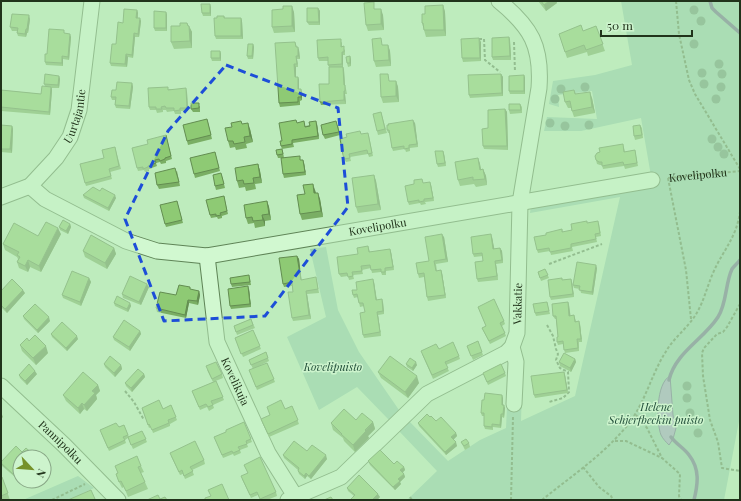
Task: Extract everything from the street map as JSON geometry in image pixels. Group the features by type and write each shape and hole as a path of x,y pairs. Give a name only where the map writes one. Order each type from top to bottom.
{"street":[{"name":"Uurtajantie","path":"1,197 30,186 56,158 70,137 79,110 92,1"},
{"name":"Vakkatie","path":"499,1 514,13 524,26 537,48 540,59 539,88 520,203 517,333 512,347"},
{"name":"Kovelipolku","path":"30,186 44,199 126,241 157,251 207,256 652,180"},
{"name":"Kovelikuja","path":"207,256 217,342 268,453 292,498"},
{"path":"292,498 341,477 427,394 498,358 512,347 516,362 514,404"},
{"name":"Pannipolku","path":"1,386 118,500"}],"path":[{"path":"676,1 680,34 689,80 695,94 740,170"},
{"path":"478,40 484,39 485,60 500,72"},
{"path":"514,42 515,72"},
{"name":"Kovelipolku","path":"652,180 740,170"},
{"path":"668,178 686,270 691,321"},
{"path":"542,500 615,440 635,415 665,353 672,342 691,321 704,299 714,272 736,232 740,212"},
{"path":"550,264 602,244"},
{"path":"740,304 723,332 717,334 704,348 702,361 710,420 718,442 722,468 740,471"},
{"path":"547,325 553,336 558,354 556,360 560,368 568,372 569,392 563,398 549,402"},
{"path":"125,391 134,402 144,420"},
{"path":"511,500 514,404"},
{"path":"635,415 647,428 662,458"},
{"path":"615,440 626,441 662,458 680,474 679,496 681,500"},
{"path":"583,467 599,486 611,496 613,500"},
{"path":"52,500 97,478"}],"highlighted area":[{"path":"226,65 338,108 348,207 265,316 164,321 125,219 168,131"}],"green space":[{"name":"Helene Schjerfbeckin puisto","path":"621,1 740,1 740,416 724,500 407,500 437,471 399,431 409,421 448,461 480,440 506,428 509,362 523,355 521,421 575,396 620,197 530,213 533,193 651,176 641,118 581,131 544,131 547,117 597,119 592,91 558,95 559,107 549,104 553,81 595,75 632,65"},
{"name":"Kovelipuisto","path":"326,247 338,310 359,352 399,410 389,420 357,387 319,410 287,337 326,317 310,249"},
{"path":"78,476 94,488 69,500 23,500 48,489 52,489 52,487"}],"water":[{"path":"670,376 673,415 676,428 673,439 669,445 661,435 659,429 658,403 662,386 665,380"}],"building":[{"path":"541,1 549,1 544,5"},
{"path":"374,2 374,9 381,9 381,24 366,25 364,3"},
{"path":"201,4 210,4 210,13 202,13"},
{"path":"443,5 444,30 424,30 422,14 425,14 425,6"},
{"path":"283,6 292,6 292,26 272,27 272,10 283,9"},
{"path":"307,8 318,8 319,22 307,22"},
{"path":"124,9 137,10 136,18 140,18 138,34 134,33 132,55 126,54 125,64 110,63 112,44 116,44 118,22 123,23"},
{"path":"154,11 166,12 166,28 154,28"},
{"path":"12,14 29,15 25,34 17,33 18,28 10,27"},
{"path":"217,16 224,16 224,18 241,18 241,36 215,36 214,18 217,18"},
{"path":"180,23 187,23 189,26 190,41 171,42 171,26 180,26"},
{"path":"581,25 583,31 596,26 603,44 586,50 584,45 565,52 559,34"},
{"path":"49,29 64,30 64,33 70,34 68,57 62,56 62,63 45,62"},
{"path":"509,37 510,56 492,57 492,38"},
{"path":"381,38 382,45 388,45 389,60 374,61 372,39"},
{"path":"479,38 480,58 462,58 461,39"},
{"path":"341,39 341,47 344,46 344,52 342,52 342,64 328,65 328,57 318,58 317,40"},
{"path":"295,42 296,47 298,47 298,56 296,56 297,64 294,64 295,77 298,77 298,89 301,89 301,97 298,97 298,102 279,103 275,43"},
{"path":"248,44 253,44 252,56 247,56"},
{"path":"211,51 220,51 220,58 211,58"},
{"path":"350,56 350,63 347,63 346,57"},
{"path":"329,67 343,67 345,85 344,100 320,102 319,84 329,84"},
{"path":"45,74 59,76 58,85 44,84"},
{"path":"380,74 388,74 389,81 396,81 396,96 381,97"},
{"path":"501,74 502,93 469,95 468,75"},
{"path":"524,75 524,91 509,91 509,76"},
{"path":"117,82 132,83 129,106 115,105 116,97 111,97 112,90 116,90"},
{"path":"42,86 51,87 49,112 1,107 1,90 41,94"},
{"path":"168,87 168,90 186,88 187,108 180,108 180,110 174,111 174,108 166,108 165,106 161,107 162,109 149,107 148,88"},
{"path":"574,90 575,94 590,92 592,107 572,111 570,101 565,102 563,92"},
{"path":"191,103 199,103 199,108 191,109"},
{"path":"509,104 520,104 521,110 509,110"},
{"path":"505,109 507,146 483,146 482,129 488,128 488,110"},
{"path":"381,112 385,129 377,131 373,114"},
{"path":"207,119 211,135 187,141 183,125"},
{"path":"296,120 297,123 304,121 305,127 310,126 309,122 316,121 318,136 292,140 292,144 281,146 280,141 282,141 279,123"},
{"path":"413,120 417,144 409,145 409,148 404,149 404,146 392,148 387,125"},
{"path":"241,121 242,124 248,123 250,136 244,137 245,142 234,144 233,141 228,141 225,128 232,127 231,123"},
{"path":"336,121 339,132 323,135 321,125"},
{"path":"1,125 12,126 10,149 1,149"},
{"path":"640,125 642,135 634,136 633,126"},
{"path":"360,131 361,134 368,133 372,153 368,154 367,150 349,154 350,158 344,159 340,139 347,137 346,134"},
{"path":"166,135 171,156 160,161 159,159 155,160 156,163 143,169 143,167 137,168 132,148 148,144 147,140"},
{"path":"623,144 624,152 635,150 637,163 624,165 623,162 602,166 602,162 596,160 595,156 600,152 599,148"},
{"path":"115,147 119,166 109,169 111,176 85,183 80,164 104,158 102,150"},
{"path":"282,149 283,154 277,155 276,150"},
{"path":"435,151 443,151 445,163 437,164"},
{"path":"215,152 219,168 194,174 190,158"},
{"path":"300,156 300,160 303,160 305,172 283,174 281,158"},
{"path":"478,158 480,170 483,169 485,179 473,180 473,177 458,180 455,162"},
{"path":"258,164 260,177 253,178 254,183 244,184 243,180 237,181 235,168"},
{"path":"175,168 179,182 157,185 155,173"},
{"path":"221,173 224,184 215,186 213,175"},
{"path":"374,175 378,204 356,207 352,178"},
{"path":"422,179 423,183 430,182 433,198 424,199 424,201 419,202 419,200 408,202 405,186 414,184 414,180"},
{"path":"313,184 314,193 318,193 321,211 300,214 297,195 305,194 303,185"},
{"path":"93,187 100,191 102,188 115,195 108,208 83,195"},
{"path":"224,196 227,211 220,213 221,215 210,215 206,200"},
{"path":"177,201 182,220 165,224 160,205"},
{"path":"267,201 269,214 262,215 263,220 253,221 252,217 246,218 244,205"},
{"path":"63,220 70,224 66,231 59,227"},
{"path":"587,221 587,223 598,221 600,233 595,234 596,239 571,244 571,248 550,252 549,248 537,250 534,237 546,235 546,233 562,229 562,232 572,230 571,224"},
{"path":"46,222 58,228 39,266 28,260 25,266 17,262 20,257 17,255 19,252 3,244 14,223 38,236"},
{"path":"442,234 446,259 434,261 436,271 441,270 445,295 427,297 424,273 418,274 416,263 429,261 425,237"},
{"path":"491,234 493,249 500,248 502,260 495,261 497,276 477,279 475,262 483,261 482,253 473,254 471,237"},
{"path":"91,235 114,248 105,263 83,251"},
{"path":"368,246 369,252 390,249 393,267 385,268 385,272 381,272 381,269 371,270 370,265 361,266 362,271 352,272 353,276 348,277 347,273 339,274 337,257 358,254 357,248"},
{"path":"297,256 301,280 316,277 318,289 306,291 309,315 292,318 288,292 293,292 292,282 283,284 279,258"},
{"path":"577,262 596,265 592,292 579,290 580,286 573,285"},
{"path":"545,269 548,275 540,278 538,272"},
{"path":"72,271 89,278 80,302 62,295"},
{"path":"249,275 250,282 231,284 230,278"},
{"path":"130,276 147,284 139,302 122,294"},
{"path":"562,278 562,280 571,279 573,294 550,297 548,280"},
{"path":"12,279 23,290 5,309 1,305 1,291"},
{"path":"373,279 376,300 382,299 383,311 377,312 380,332 363,335 360,313 365,312 363,303 359,303 357,294 353,295 352,290 357,290 356,282"},
{"path":"179,285 190,287 190,289 199,291 197,301 188,300 185,315 156,308 160,292 176,295"},
{"path":"248,286 250,304 230,306 228,289"},
{"path":"117,296 130,303 127,309 114,303"},
{"path":"494,299 504,321 500,323 505,333 489,341 482,328 486,326 478,307"},
{"path":"547,302 549,311 535,313 533,304"},
{"path":"568,302 569,316 574,315 575,322 579,321 581,339 577,339 578,348 564,350 563,341 557,342 556,316 553,316 552,304"},
{"path":"35,304 49,317 37,330 23,316"},
{"path":"251,319 253,325 236,332 234,326"},
{"path":"124,320 140,331 129,347 113,337"},
{"path":"62,322 77,336 66,348 51,334"},
{"path":"253,330 260,346 241,354 235,338"},
{"path":"35,335 46,346 33,358 20,345 27,338 29,341"},
{"path":"478,341 482,352 471,356 467,346"},
{"path":"453,342 459,356 445,362 448,368 432,375 421,351 436,344 439,349"},
{"path":"266,352 268,358 251,365 249,360"},
{"path":"564,353 575,359 570,368 559,362"},
{"path":"110,356 121,365 114,373 104,364"},
{"path":"390,356 417,376 405,392 378,372"},
{"path":"410,358 416,362 412,368 406,364"},
{"path":"216,362 222,374 212,379 206,366"},
{"path":"267,363 274,379 256,387 249,370"},
{"path":"29,364 35,371 25,381 19,375"},
{"path":"501,364 505,373 487,382 483,373"},
{"path":"138,369 144,374 131,388 125,383"},
{"path":"83,372 98,385 92,391 95,393 84,405 82,403 78,408 63,395"},
{"path":"564,372 567,390 534,395 531,376"},
{"path":"216,381 223,397 211,401 213,405 208,407 206,404 199,407 192,391"},
{"path":"485,393 502,395 502,405 504,405 500,425 492,424 492,427 484,426 484,413 481,413 482,400 484,400"},
{"path":"159,400 163,409 171,405 176,417 168,420 169,423 152,430 149,424 148,425 142,408"},
{"path":"281,400 285,409 292,406 298,420 268,434 261,419 270,415 267,407"},
{"path":"344,409 356,420 362,413 373,422 353,445 331,423"},
{"path":"427,414 436,421 441,417 456,433 451,437 456,442 445,452 418,423"},
{"path":"244,422 251,439 246,441 247,444 238,447 240,450 222,455 214,437"},
{"path":"116,423 119,427 124,425 128,435 123,437 125,440 108,448 100,430"},
{"path":"142,431 146,439 131,445 128,437"},
{"path":"466,439 469,443 464,446 461,442"},
{"path":"195,441 204,460 190,467 193,471 184,476 182,470 179,472 170,453"},
{"path":"294,441 307,451 312,445 326,455 309,476 306,473 304,476 298,471 299,468 283,455"},
{"path":"12,450 12,473 1,462"},
{"path":"380,450 394,464 397,461 404,467 400,470 404,474 398,479 400,481 393,487 368,461"},
{"path":"137,456 141,466 138,467 145,482 126,491 121,481 119,482 116,474 118,473 115,466"},
{"path":"260,457 276,492 260,499 257,492 250,495 241,476 248,473 244,465"},
{"path":"359,475 378,494 372,500 350,500 355,495 347,488"},
{"path":"1,477 8,493 1,496"},
{"path":"222,484 229,500 205,500 205,498 211,496 208,490"},
{"path":"91,490 95,499 68,500"},
{"path":"158,495 160,499 165,497 167,500 147,500"},
{"path":"331,497 333,500 324,500"}],"waterway":[{"path":"710,1 712,8 740,33"},
{"path":"669,380 672,370 683,354 712,325 721,312 732,269 740,260"},
{"path":"671,437 693,460 697,477 694,500"}]}
